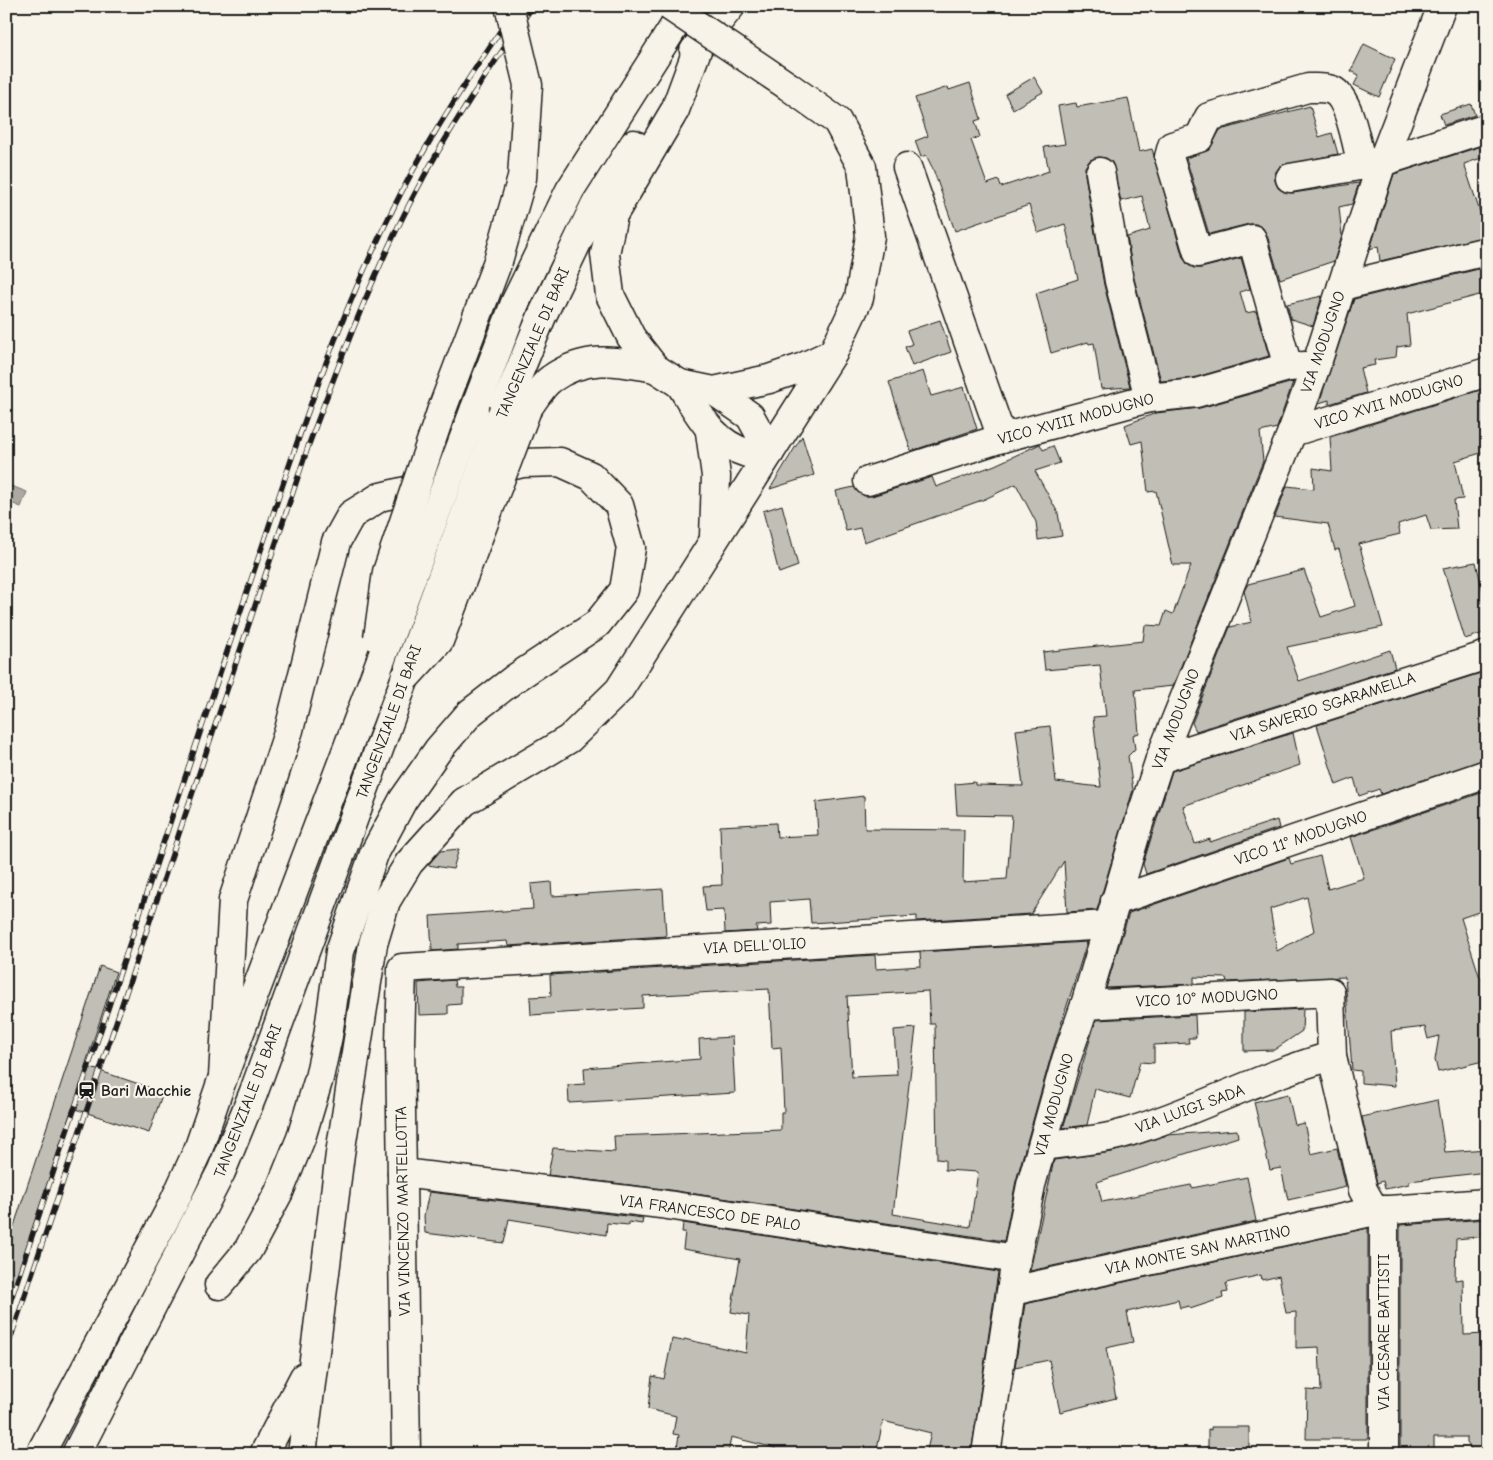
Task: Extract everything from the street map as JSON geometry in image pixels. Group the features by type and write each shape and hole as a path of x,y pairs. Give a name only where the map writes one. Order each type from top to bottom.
{"main road":[{"path":"371,686 387,572 442,412 498,261 522,178 528,85 508,6"},
{"path":"302,1454 312,1360 340,1154 373,944 386,902 409,863 464,802 569,739 619,690 833,353 859,298 870,236 862,168 837,122 788,86 669,6"},
{"name":"TANGENZIALE DI BARI","path":"41,1453 154,1239 198,1150 224,1076 515,303 570,190 675,25 691,6"},
{"name":"TANGENZIALE DI BARI","path":"76,1454 211,1194 253,1094 405,678 439,641 515,410 542,316 594,207 700,42 731,6"},
{"name":"VIA MODUGNO","path":"986,1454 1016,1259 1031,1186 1066,1060 1085,1005 1111,913 1160,759 1292,432 1316,366 1342,286 1372,164 1442,6"},
{"path":"700,42 675,110 613,215 605,254 610,295 631,337 656,368 680,384 714,391 750,416 770,452"},
{"path":"1288,367 1252,239 1198,253 1168,157 1172,146 1199,138 1209,117 1308,88 1324,88 1334,91 1344,102 1372,164"},
{"path":"1290,178 1372,164 1487,128"},
{"path":"907,167 1002,438"},
{"path":"1100,172 1119,281 1149,398"},
{"path":"1342,286 1487,251"},
{"path":"714,391 769,379 801,368 833,353"},
{"path":"515,410 550,379 585,363 613,360 656,368"},
{"name":"VICO XVIII MODUGNO","path":"868,481 1002,438 1149,398 1196,393 1288,367 1316,366"},
{"name":"VICO XVII MODUGNO","path":"1292,432 1487,372"},
{"path":"680,384 710,432 731,446 748,454 770,452"},
{"path":"710,432 716,486 713,542"},
{"path":"220,1285 248,1250 279,1192 301,1138 320,1078 340,951 374,854 403,800 438,750 470,714 514,679 597,624 624,590 631,548 619,506 591,476 560,462 523,463 380,497 351,515 336,542 289,730 233,900 224,1076"},
{"name":"VIA SAVERIO SGARAMELLA","path":"1160,759 1487,655"},
{"name":"VICO 11° MODUGNO","path":"1111,913 1487,774"},
{"name":"VIA DELL'OLIO","path":"402,968 1111,913"},
{"name":"VIA VINCENZO MARTELLOTTA","path":"402,968 402,1174 406,1454"},
{"name":"VICO 10° MODUGNO","path":"1085,1005 1330,992"},
{"name":"VIA CESARE BATTISTI","path":"1330,992 1332,1056 1363,1190 1380,1211 1384,1454"},
{"name":"VIA LUIGI SADA","path":"1043,1146 1117,1135 1204,1106 1307,1063 1332,1056"},
{"name":"VIA FRANCESCO DE PALO","path":"402,1174 662,1204 1016,1259"},
{"name":"VIA MONTE SAN MARTINO","path":"1012,1291 1380,1211 1487,1202"},
{"path":"264,1454 312,1360"}],"shaded area":[{"path":"6,484 27,492 21,507 6,501"}],"building":[{"path":"1364,44 1395,59 1379,97 1354,85 1359,75 1351,71"},
{"path":"1034,77 1043,92 1013,109 1005,94"},
{"path":"970,83 981,119 975,121 980,137 971,140 987,184 999,180 1001,187 1049,171 1044,147 1065,144 1058,106 1076,103 1077,107 1128,98 1139,152 1152,149 1183,258 1188,265 1194,268 1201,268 1241,258 1250,289 1240,292 1246,313 1256,311 1269,356 1193,378 1161,381 1134,278 1127,237 1150,230 1142,196 1121,201 1112,162 1106,158 1098,157 1090,160 1085,167 1085,175 1104,285 1130,387 1101,389 1094,343 1089,344 1088,342 1051,353 1036,293 1078,279 1065,224 1038,233 1029,205 955,231 933,169 926,155 921,157 915,141 928,136 915,98 948,87 949,90"},
{"path":"1471,104 1475,115 1444,125 1440,114"},
{"path":"1310,106 1319,137 1332,133 1338,154 1280,166 1275,173 1275,181 1278,188 1284,192 1293,193 1359,183 1352,204 1339,207 1342,236 1334,261 1280,279 1267,235 1263,228 1256,224 1249,224 1209,234 1186,158 1209,150 1220,130"},
{"path":"1485,145 1487,156 1464,164 1480,212 1487,210 1487,236 1380,261 1378,246 1370,249 1394,174"},
{"path":"1487,267 1487,293 1407,314 1410,345 1397,347 1396,357 1374,360 1375,365 1360,368 1366,393 1329,404 1329,400 1319,403 1354,299"},
{"path":"1322,296 1313,326 1291,319 1287,304"},
{"path":"940,320 951,352 912,366 905,347 912,344 907,331"},
{"path":"923,371 931,396 964,387 977,429 911,451 889,382"},
{"path":"1293,382 1277,428 1260,432 1263,461 1173,686 1135,690 1139,733 1133,735 1135,749 1128,756 1133,790 1097,910 1067,912 1064,861 1031,914 917,921 917,916 811,923 809,899 770,902 771,925 756,926 757,931 725,933 724,910 706,911 703,886 722,885 720,826 776,823 777,837 818,835 816,802 864,796 865,829 964,830 963,882 1007,879 1012,816 957,815 955,784 975,782 975,785 1023,786 1016,730 1050,726 1056,782 1101,787 1093,717 1106,716 1100,665 1045,670 1043,652 1143,641 1145,625 1161,626 1166,611 1173,614 1191,565 1173,565 1156,491 1148,492 1142,441 1131,444 1125,425 1156,413 1200,408"},
{"path":"1487,388 1487,451 1455,461 1463,499 1454,500 1457,529 1431,530 1426,515 1398,524 1400,534 1359,544 1383,627 1287,647 1299,681 1390,650 1395,668 1196,731 1192,723 1230,627 1252,622 1244,591 1248,584 1304,570 1321,617 1355,606 1339,549 1335,550 1328,524 1275,517 1287,486 1314,489 1313,468 1332,471 1330,437"},
{"path":"802,436 814,475 770,489"},
{"path":"1040,444 1043,450 1053,446 1060,463 1035,471 1058,513 1062,536 1038,540 1036,522 1016,484 985,499 864,542 860,528 846,531 836,491 854,487 864,496 872,496 932,477 936,487 995,465"},
{"path":"782,505 798,566 779,573 763,511"},
{"path":"1476,562 1487,610 1487,632 1465,639 1443,568"},
{"path":"1487,671 1487,759 1381,794 1379,789 1359,796 1354,778 1336,785 1317,725"},
{"path":"1293,733 1300,765 1183,806 1195,844 1210,839 1210,842 1277,820 1279,828 1146,874 1143,864 1172,771"},
{"path":"1487,791 1487,909 1461,918 1480,978 1487,976 1487,1060 1438,1072 1435,1060 1439,1036 1428,1039 1425,1027 1391,1031 1395,1086 1361,1083 1361,1071 1352,1070 1345,977 1227,982 1226,978 1194,977 1194,984 1106,988 1129,913 1289,858 1291,864 1320,856 1328,889 1364,878 1351,837","holes":["1307,897 1314,931 1277,951 1270,909"]},
{"path":"459,849 453,869 428,865 440,851"},
{"path":"551,882 552,896 663,889 666,936 508,946 507,941 458,944 458,949 432,951 430,916 533,909 531,884"},
{"path":"1087,942 1051,1056 1016,1181 1004,1241 663,1189 548,1175 553,1148 615,1152 614,1136 781,1130 781,1112 784,1112 781,1047 772,1048 769,989 643,996 643,1008 531,1015 530,997 551,996 550,975 875,955 876,969 921,966 920,952","holes":["928,991 930,1024 935,1024 937,1159 945,1160 945,1170 978,1172 970,1227 893,1214 916,1028 894,1030 897,1075 852,1077 847,996"]},
{"path":"100,966 116,972 85,1066 163,1092 149,1133 72,1108 10,1296 6,1295 6,1250"},
{"path":"454,980 455,987 461,987 461,1004 448,1005 448,1014 419,1015 418,983"},
{"path":"1303,1009 1302,1031 1274,1050 1244,1051 1244,1012"},
{"path":"1195,1015 1196,1038 1188,1038 1189,1043 1154,1045 1154,1063 1140,1062 1130,1098 1095,1089 1087,1125 1063,1128 1096,1020"},
{"path":"732,1037 735,1093 569,1103 568,1085 585,1084 584,1068 700,1059 699,1039"},
{"path":"1288,1094 1295,1125 1304,1123 1311,1154 1337,1148 1346,1187 1288,1200 1281,1168 1270,1170 1254,1102"},
{"path":"1437,1100 1445,1152 1487,1149 1487,1172 1409,1181 1409,1184 1385,1189 1383,1181 1377,1183 1362,1117"},
{"path":"1237,1130 1238,1137 1097,1182 1102,1202 1191,1185 1192,1188 1247,1177 1256,1221 1030,1271 1054,1160 1112,1152 1167,1135"},
{"path":"429,1192 643,1218 642,1224 629,1222 629,1225 607,1223 606,1235 509,1219 504,1243 425,1233 424,1216"},
{"path":"1487,1219 1487,1236 1456,1239 1455,1280 1463,1279 1464,1335 1486,1334 1485,1454 1475,1454 1467,1443 1467,1437 1434,1437 1434,1454 1400,1454 1400,1225"},
{"path":"683,1223 998,1272 971,1454 926,1454 931,1433 883,1421 876,1454 774,1454 775,1448 731,1437 728,1454 676,1454 679,1435 673,1434 676,1416 648,1409 652,1376 664,1379 672,1339 683,1341 684,1339 746,1353 749,1315 731,1312 740,1259 683,1249 685,1232 682,1232"},
{"path":"1368,1228 1368,1439 1306,1439 1307,1390 1321,1391 1319,1347 1296,1348 1296,1312 1286,1313 1279,1276 1262,1280 1261,1275 1226,1283 1228,1292 1222,1293 1223,1298 1190,1309 1189,1306 1180,1308 1178,1300 1127,1312 1133,1342 1106,1348 1116,1398 1060,1412 1049,1360 1015,1367 1025,1304"},
{"path":"1211,1427 1249,1427 1249,1454 1208,1454 1208,1429 1211,1430"}],"railway":[{"path":"6,1314 288,469 326,364 368,260 401,193 456,98 517,6"},
{"path":"6,1352 309,444 344,351 383,259 425,174 470,100 533,6"}],"place":[{"name":"Bari Macchie","path":"87,1091"}]}
